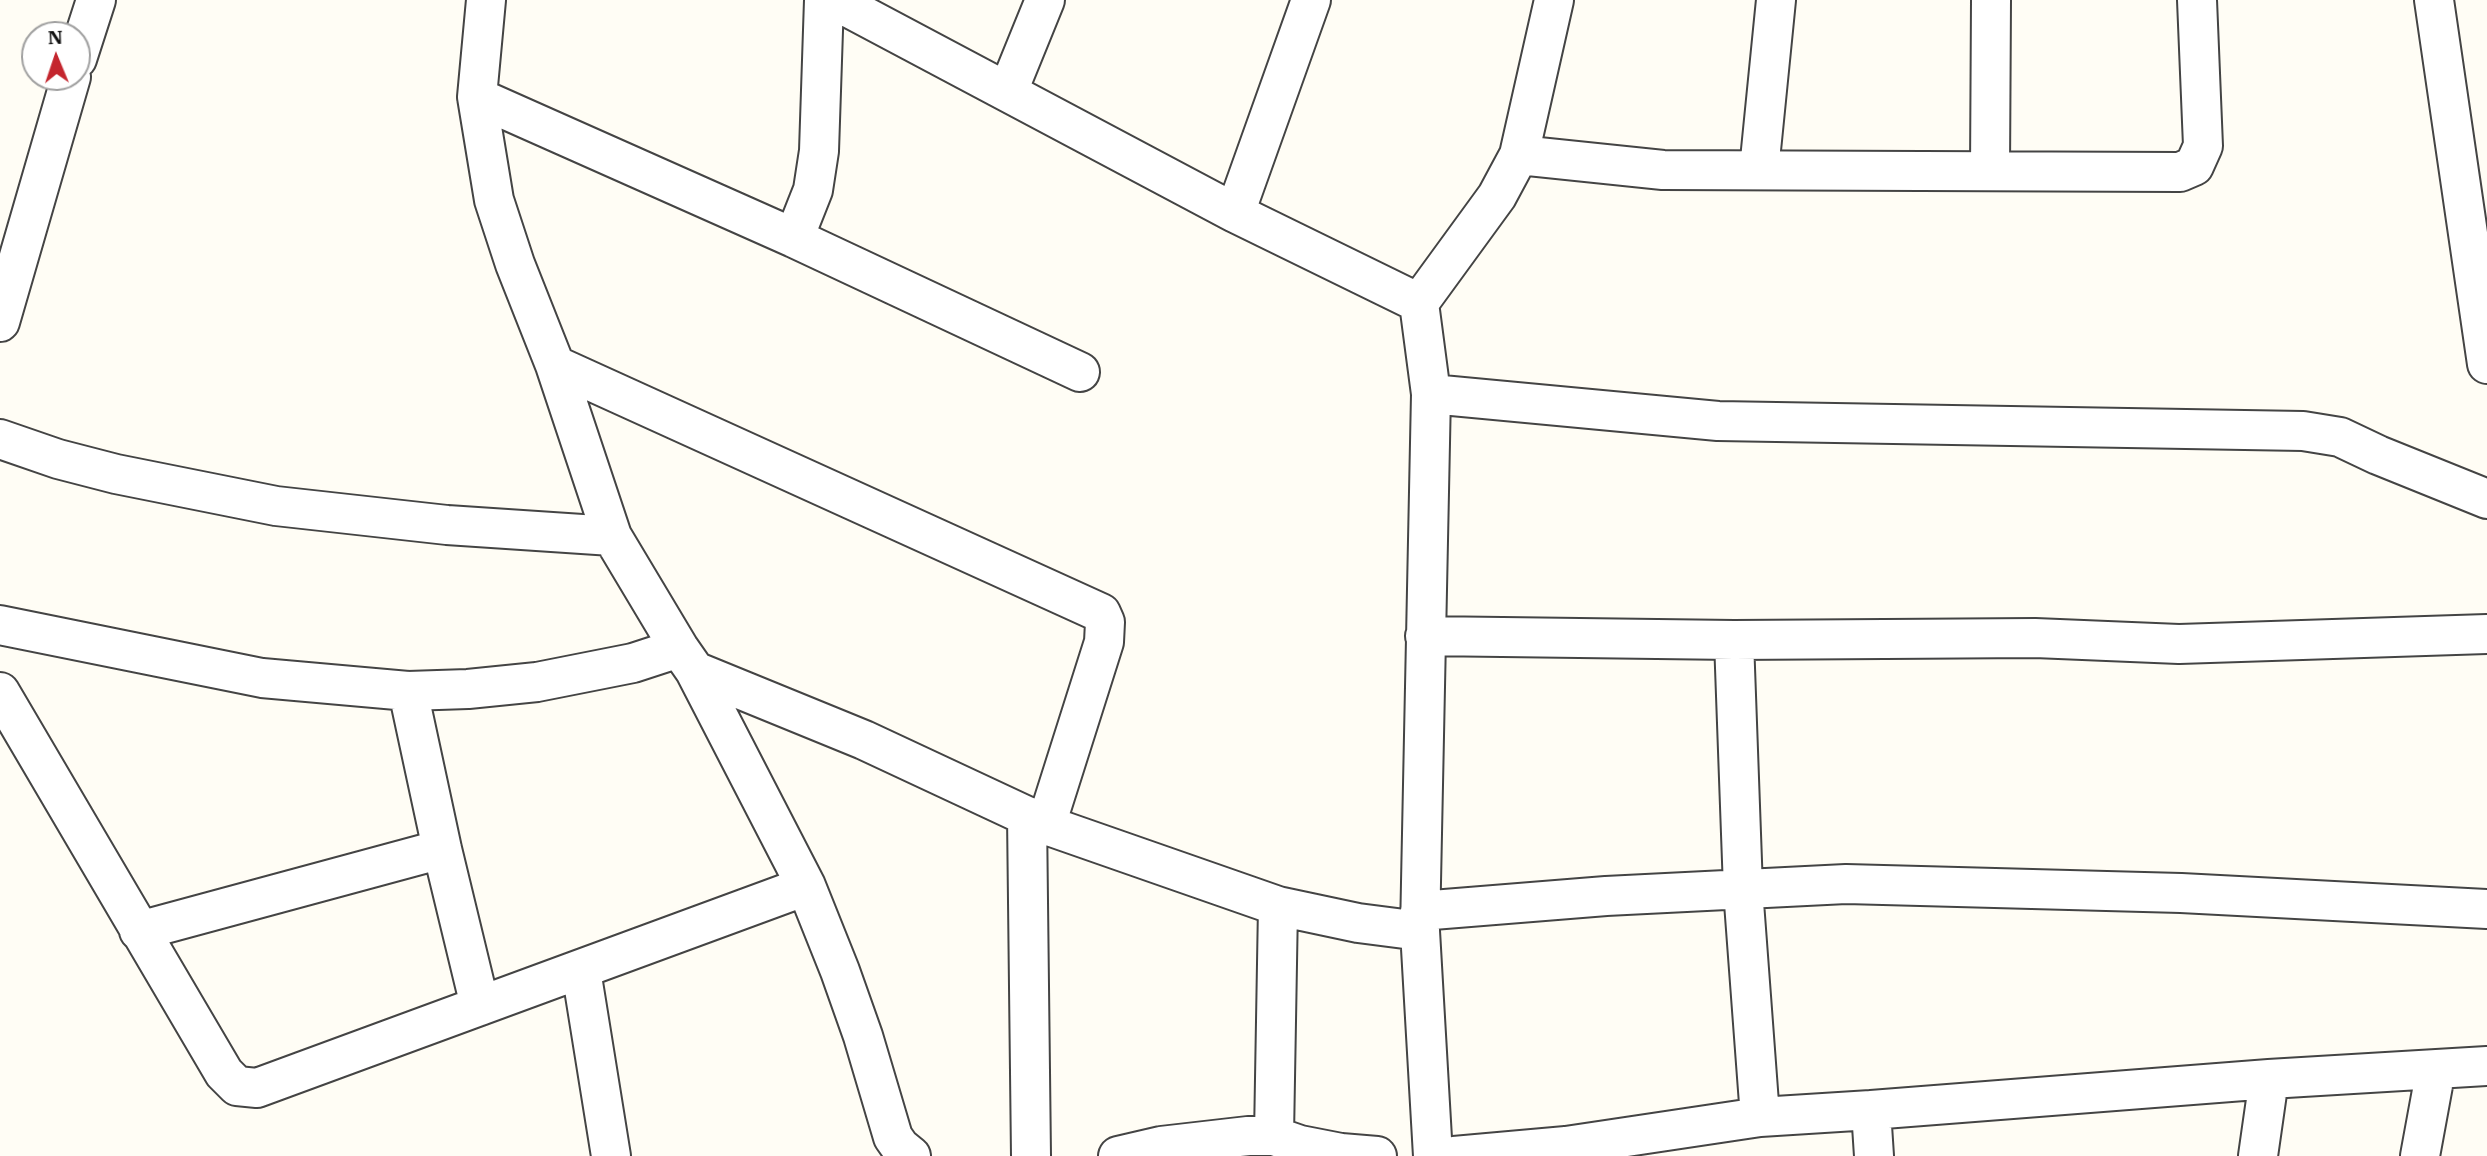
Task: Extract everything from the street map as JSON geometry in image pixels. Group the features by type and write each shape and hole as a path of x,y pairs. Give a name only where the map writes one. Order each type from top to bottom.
{"street":[{"path":"89,21 96,0"},
{"path":"486,0 477,97 494,200 515,264 555,365 612,536 687,660 806,886 858,1023 893,1137 911,1156"},
{"path":"794,238 813,190 819,151 824,0"},
{"path":"834,0 1235,213 1419,303"},
{"path":"1008,91 1045,0"},
{"path":"1235,213 1311,0"},
{"path":"1433,1156 1420,921 1431,394 1419,303 1497,196 1519,155 1554,0"},
{"path":"1759,170 1776,0"},
{"path":"1990,171 1991,0"},
{"path":"1519,155 1663,170 2180,172 2194,166 2203,146 2196,0"},
{"path":"2434,0 2487,364"},
{"path":"0,322 67,91"},
{"path":"477,97 794,238 1080,372"},
{"path":"555,365 1101,613 1105,622 1104,642 1037,820 1031,1156"},
{"path":"1431,394 1718,421 2303,431 2340,437 2487,499"},
{"path":"0,439 58,459 116,474 276,506 447,525 612,536"},
{"path":"0,625 262,678 408,691 468,689 537,682 633,663 687,660 1037,820 1278,906 1358,923 1420,921 1606,896 1846,884 2017,887 2487,909"},
{"path":"1425,636 1734,640 2035,638 2179,644 2487,634"},
{"path":"1734,640 1742,889 1760,1117"},
{"path":"408,691 480,1006"},
{"path":"0,692 224,1073 237,1086 257,1088 806,886"},
{"path":"139,931 442,849"},
{"path":"1278,906 1292,1146"},
{"path":"581,970 611,1156"},
{"path":"1454,1156 1566,1151 1760,1117 2269,1079 2487,1066"},
{"path":"2420,1156 2436,1069"},
{"path":"2258,1156 2269,1079"},
{"path":"1871,1110 1874,1156"},
{"path":"1118,1156 1200,1140 1292,1146 1377,1156"}]}
